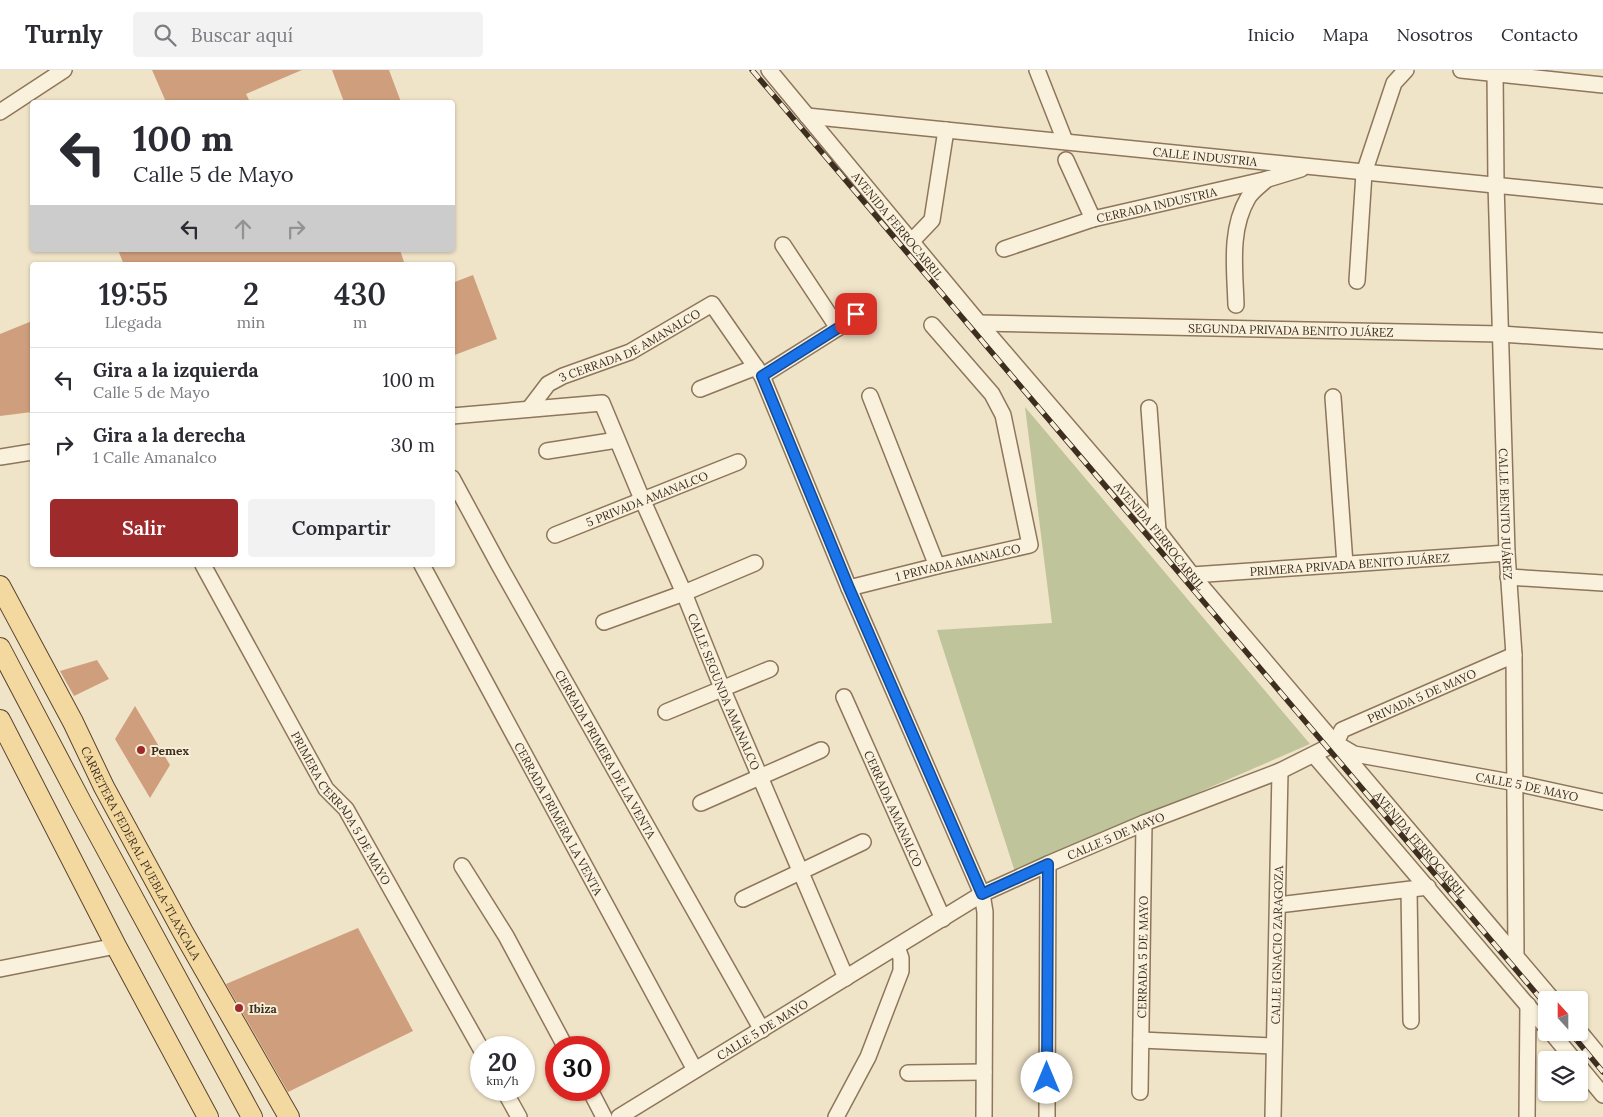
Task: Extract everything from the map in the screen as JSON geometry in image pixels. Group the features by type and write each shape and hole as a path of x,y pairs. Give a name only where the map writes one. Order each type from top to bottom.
{"main road":[{"name":"CARRETERA FEDERAL PUEBLA-TLAXCALA","path":"0,586 73,722 104,787 183,932 289,1117"},
{"path":"0,648 247,1111 269,1081"},
{"path":"0,720 116,946 208,1117"}],"street":[{"path":"0,112 64,70"},
{"name":"AVENIDA FERROCARRIL","path":"769,70 979,323 1158,531 1192,575 1545,991"},
{"path":"1037,70 1065,141"},
{"path":"1357,281 1364,173 1394,83 1406,70"},
{"path":"1462,70 1495,72 1603,85"},
{"name":"CALLE BENITO JUÁREZ","path":"1495,72 1496,184 1506,553 1514,655 1516,956"},
{"name":"CALLE INDUSTRIA","path":"807,116 1603,196"},
{"path":"911,242 932,220 946,130"},
{"path":"1066,160 1093,219"},
{"name":"CERRADA INDUSTRIA","path":"1004,249 1093,219 1268,178 1310,166"},
{"path":"1236,305 1234,241 1240,214 1249,196 1268,178"},
{"path":"783,245 838,328"},
{"name":"3 CERRADA DE AMANALCO","path":"529,409 548,384 563,376 630,352 712,304 759,371"},
{"path":"700,389 759,371 838,328 856,314"},
{"name":"SEGUNDA PRIVADA BENITO JUÁREZ","path":"979,323 1501,334 1603,340"},
{"name":"1 PRIVADA AMANALCO","path":"849,588 1030,545 1003,415 992,394 932,325"},
{"path":"759,371 849,588 982,894 985,912 984,1117"},
{"path":"870,396 936,566"},
{"path":"1333,397 1346,564"},
{"name":"CALLE SEGUNDA AMANALCO","path":"529,409 602,403 846,978"},
{"path":"1149,408 1158,531"},
{"path":"455,416 529,409"},
{"path":"547,451 617,440"},
{"path":"0,457 30,452"},
{"name":"5 PRIVADA AMANALCO","path":"556,535 738,462"},
{"name":"CERRADA PRIMERA DE LA VENTA","path":"455,484 499,565 762,1030"},
{"name":"PRIMERA PRIVADA BENITO JUÁREZ","path":"1192,575 1506,553"},
{"path":"604,622 684,593 755,562"},
{"name":"PRIMERA CERRADA 5 DE MAYO","path":"204,567 326,789 346,809 474,1036"},
{"name":"CERRADA PRIMERA LA VENTA","path":"423,567 695,1070"},
{"path":"1508,577 1603,583"},
{"name":"PRIVADA 5 DE MAYO","path":"1336,743 1342,730 1514,655"},
{"path":"666,712 770,669"},
{"name":"CERRADA AMANALCO","path":"844,697 943,919"},
{"name":"CALLE 5 DE MAYO","path":"619,1117 982,894 1144,823 1280,771 1336,743 1354,754 1516,783 1603,802"},
{"path":"701,803 822,750"},
{"path":"1314,755 1538,1017"},
{"name":"CALLE IGNACIO ZARAGOZA","path":"1273,1117 1280,771"},
{"name":"CERRADA 5 DE MAYO","path":"1140,1092 1144,823"},
{"path":"743,899 863,842"},
{"path":"1047,1117 1048,864"},
{"path":"462,866 503,930 559,1036"},
{"path":"1278,906 1428,887"},
{"path":"1409,890 1411,1021"},
{"path":"0,969 116,946"},
{"path":"836,1117 868,1057 901,971 901,958 897,947"},
{"path":"1527,1117 1528,1005"},
{"path":"1141,1040 1274,1046"},
{"path":"1558,1041 1567,1051"},
{"path":"1587,1041 1603,1060"},
{"path":"908,1073 984,1072"},
{"path":"1588,1077 1603,1095"},
{"path":"511,1101 520,1117"},
{"path":"596,1101 604,1117"}],"green space":[{"path":"1025,407 1310,744 1015,872 937,630 1052,623"}],"building":[{"path":"152,70 302,70 246,94 249,100 165,100"},
{"path":"332,70 389,70 400,100 343,100"},
{"path":"119,252 401,252 404,262 123,262"},
{"path":"473,275 497,339 455,355 455,282"},
{"path":"30,322 30,412 0,416 0,334"},
{"path":"97,660 109,679 74,696 60,671"},
{"name":"Pemex","path":"135,706 170,765 150,798 115,739"},
{"path":"358,928 413,1031 288,1092 226,984"}],"railway":[{"path":"752,70 1538,996"},
{"path":"1577,1041 1603,1072"}],"place":[{"name":"Pemex","path":"141,750"},
{"name":"Ibiza","path":"239,1008"}],"route":[{"path":"856,314 838,328 762,376 849,588 982,894 1048,864 1047,1078"}]}
